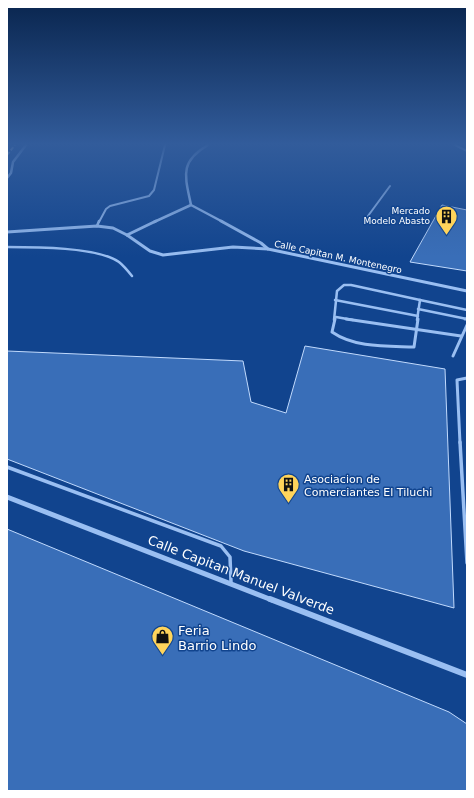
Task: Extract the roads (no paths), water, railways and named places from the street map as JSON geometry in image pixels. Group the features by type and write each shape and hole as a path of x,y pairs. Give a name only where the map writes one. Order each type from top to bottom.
{"street":[{"path":"128,235 191,205 187,182"},
{"name":"Calle Capitan M. Montenegro","path":"191,205 261,243 268,249 467,291"},
{"path":"7,232 97,226 113,228 128,235 150,251 163,255 233,248 268,249"},
{"name":"Calle Capitan Manuel Valverde","path":"7,496 467,675"}],"lane":[{"path":"97,226 106,209 110,206 149,196 154,190 156,182"},
{"path":"366,220 390,186"},
{"path":"7,247 41,247 107,257 119,262 132,276"},
{"path":"420,299 414,347 374,344 336,336 332,332 332,327 336,317 335,300 338,287 346,284 420,299 467,310"},
{"path":"335,300 418,316"},
{"path":"418,309 467,319"},
{"path":"336,317 462,336"},
{"path":"453,356 467,325"},
{"path":"467,378 457,380 467,562"},
{"path":"7,467 221,546 227,550 230,555 231,582"}],"place":[{"name":"Mercado Modelo Abasto","path":"446,236"},
{"name":"Asociacion de Comerciantes El Tiluchi","path":"288,504"},
{"name":"Feria Barrio Lindo","path":"162,656"}]}
